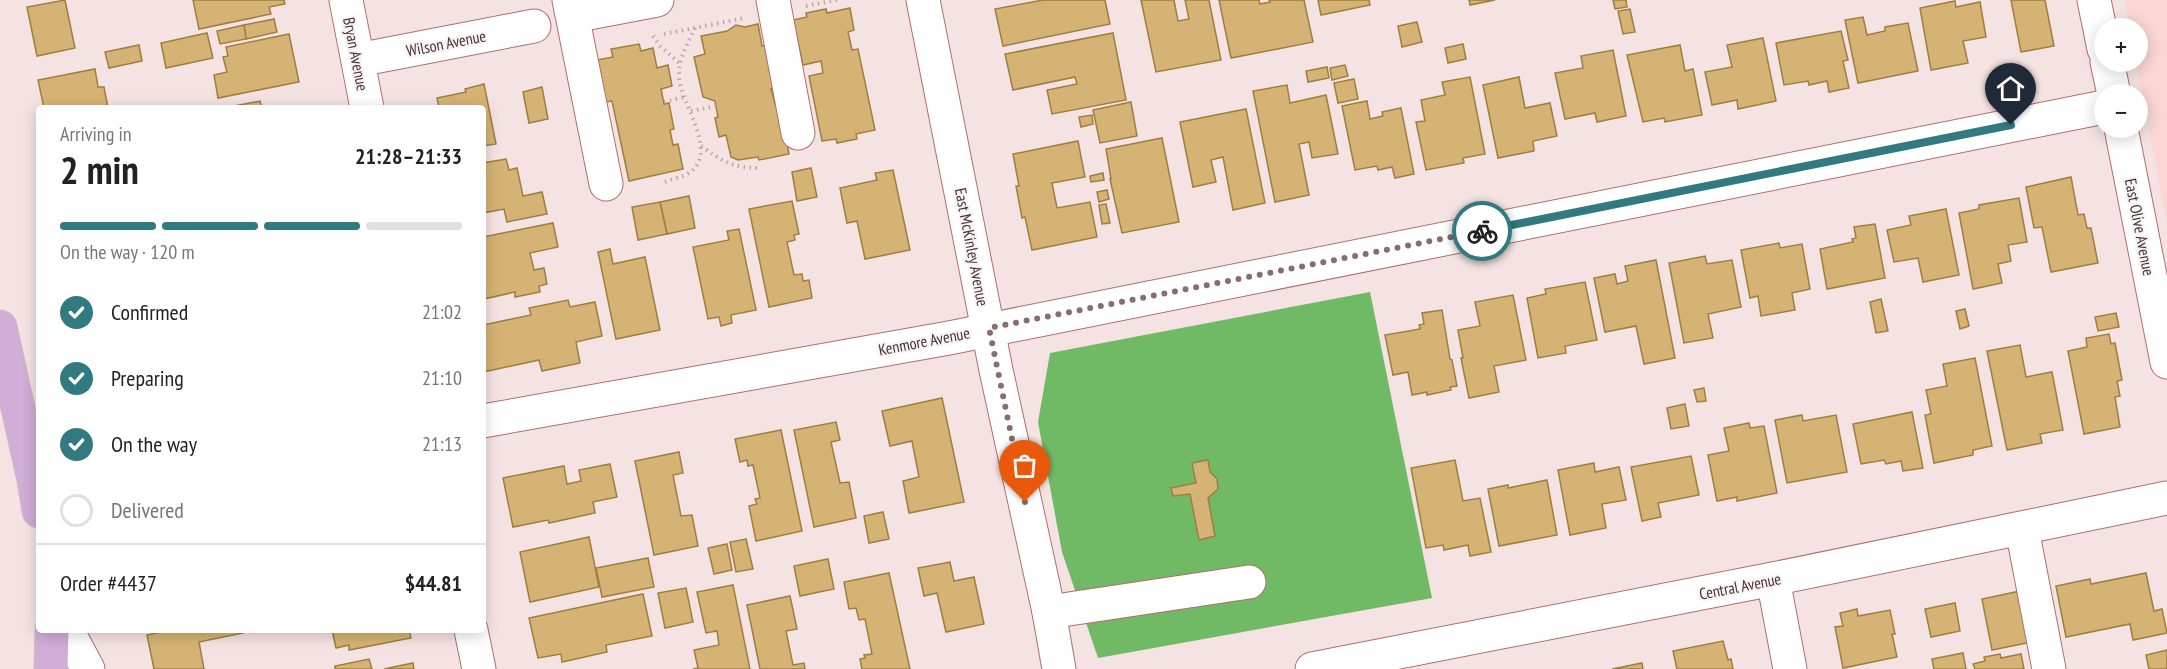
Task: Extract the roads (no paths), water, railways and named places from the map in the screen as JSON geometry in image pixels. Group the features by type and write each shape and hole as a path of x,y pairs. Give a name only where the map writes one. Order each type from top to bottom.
{"main road":[{"path":"0,327 36,492"},
{"path":"51,669 52,633"}],"street":[{"name":"Bryan Avenue","path":"346,0 366,105"},
{"path":"606,184 571,8 657,0"},
{"name":"East McKinley Avenue","path":"923,0 1059,669"},
{"path":"2094,0 2098,18"},
{"path":"774,6 798,133"},
{"name":"Wilson Avenue","path":"357,60 534,26"},
{"name":"Kenmore Avenue","path":"486,420 949,338 989,328 2094,109"},
{"name":"East Olive Avenue","path":"2124,138 2156,251 2167,362"},
{"name":"Central Avenue","path":"1312,669 1422,659 1773,579 2167,498"},
{"path":"2022,528 2049,669"},
{"path":"1773,579 1790,669"},
{"path":"1049,612 1249,582"},
{"path":"69,633 88,669"},
{"path":"472,633 479,669"}]}
